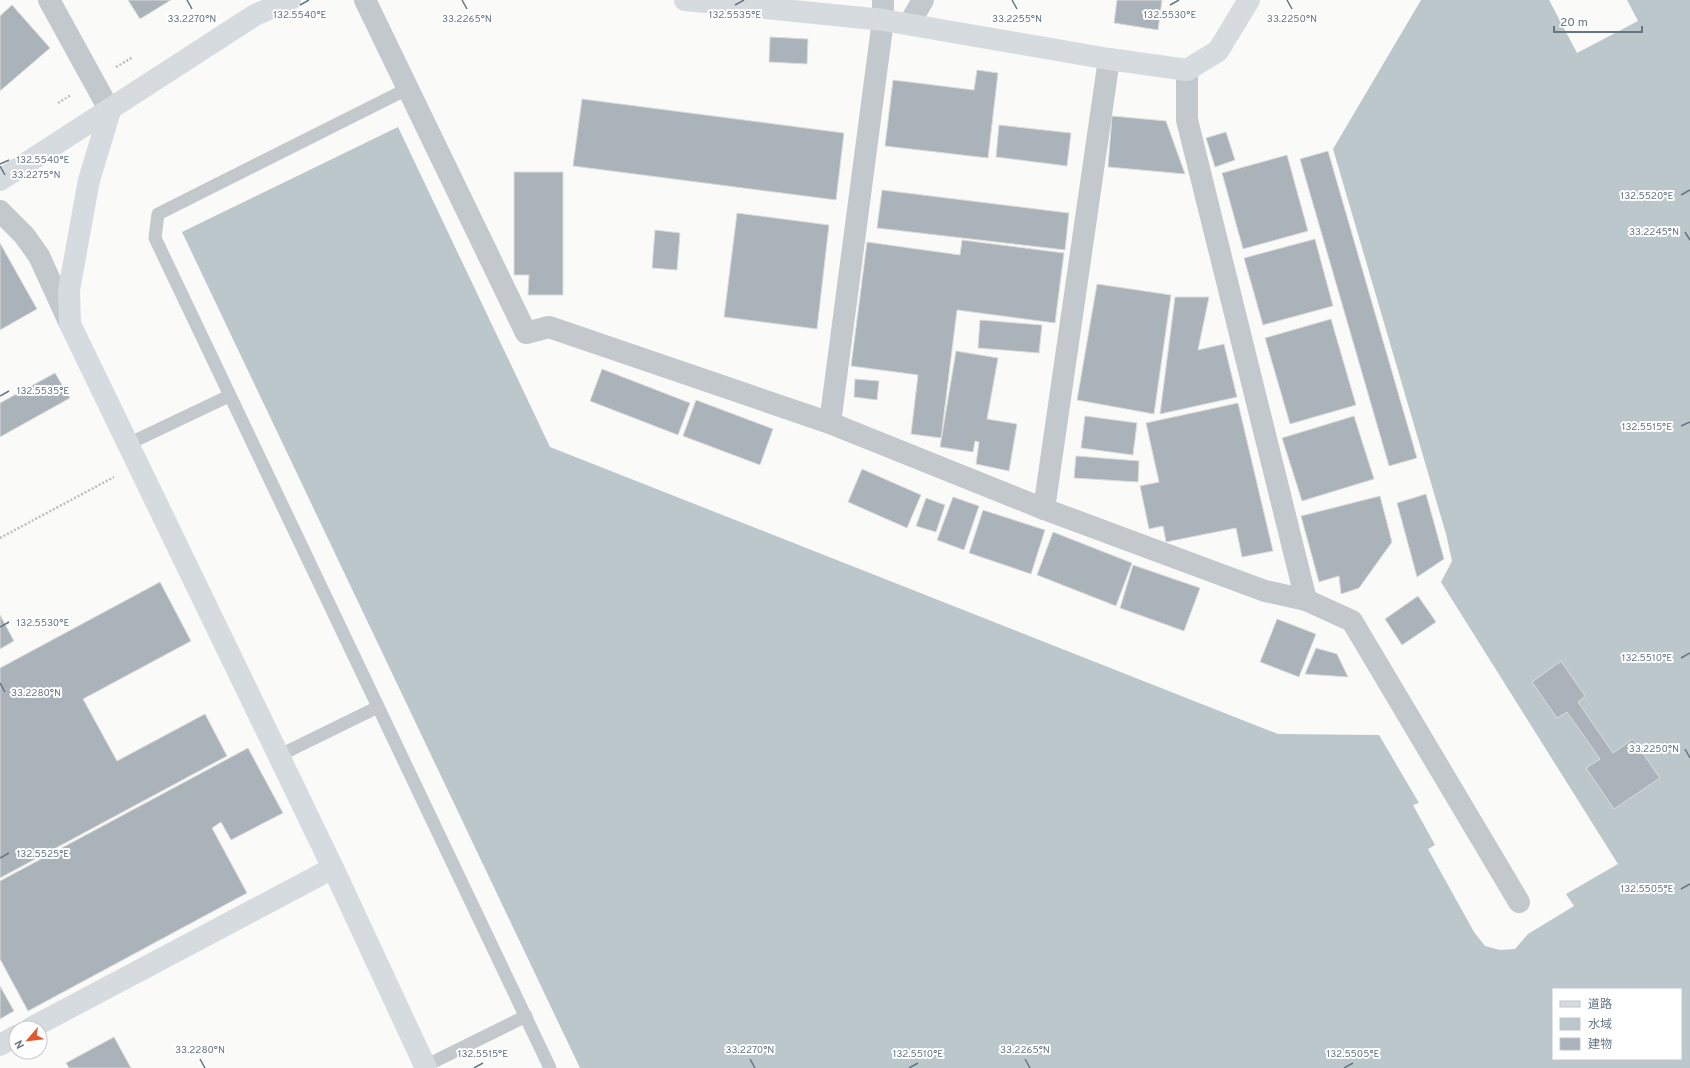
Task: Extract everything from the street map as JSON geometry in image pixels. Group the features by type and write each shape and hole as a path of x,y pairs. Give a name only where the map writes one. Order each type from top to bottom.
{"street":[{"path":"49,0 110,111 89,180 86,195 69,290 70,324"},
{"path":"0,180 110,111 255,15 290,0"},
{"path":"365,0 526,333 549,327 830,423 1044,509 1265,591 1306,600 1352,621 1519,902"},
{"path":"685,0 883,10 909,24 1109,59 1187,70 1218,51 1249,0"},
{"path":"909,24 923,0"},
{"path":"830,423 883,10"},
{"path":"1044,509 1109,59"},
{"path":"1187,70 1187,120 1306,600"},
{"path":"0,212 24,235 39,256 70,324 333,868 425,1067"},
{"path":"46,1020 333,868"}],"lane":[{"path":"407,89 158,214 155,238 550,1068"},
{"path":"128,444 229,396"},
{"path":"278,756 378,707"},
{"path":"425,1067 526,1016"}],"path":[{"path":"0,538 138,465"}],"water":[{"path":"1421,0 1549,0 1577,53 1638,21 1627,0 1690,0 1690,1068 580,1068 182,232 398,127 550,447 1278,734 1379,735 1419,803 1413,805 1435,845 1428,849 1474,932 1485,946 1500,950 1515,949 1528,934 1574,906 1566,894 1618,864 1441,582 1452,561 1446,534 1333,149"}],"building":[{"path":"128,0 171,0 140,19"},
{"path":"1117,0 1162,0 1158,30 1114,23"},
{"path":"12,5 50,48 0,91 0,16"},
{"path":"770,37 808,39 807,64 769,62"},
{"path":"977,70 998,73 988,158 885,146 893,80 974,90"},
{"path":"582,99 844,133 836,200 573,166"},
{"path":"1112,116 1166,121 1185,174 1108,167"},
{"path":"999,125 1071,133 1067,166 996,157"},
{"path":"1226,132 1235,160 1215,167 1206,138"},
{"path":"1328,151 1417,458 1389,466 1300,159"},
{"path":"1287,155 1308,231 1243,249 1222,173"},
{"path":"514,172 563,172 563,295 528,295 529,275 514,275"},
{"path":"882,190 1069,213 1065,250 877,228"},
{"path":"737,213 829,225 817,329 724,317"},
{"path":"655,230 680,233 677,270 652,268"},
{"path":"1315,239 1333,306 1263,325 1244,258"},
{"path":"962,240 1064,253 1055,323 957,310 941,438 911,434 918,375 851,366 867,242 960,255"},
{"path":"0,243 37,309 0,330"},
{"path":"1097,284 1171,295 1154,414 1077,400"},
{"path":"1175,297 1209,297 1198,350 1224,344 1237,397 1160,414"},
{"path":"1331,319 1356,405 1290,424 1265,338"},
{"path":"980,320 1042,325 1039,353 978,348"},
{"path":"956,351 998,358 987,419 1017,424 1009,471 976,464 979,442 975,441 973,452 940,447"},
{"path":"602,369 690,403 678,435 590,401"},
{"path":"55,373 70,398 0,437 0,403"},
{"path":"855,379 879,381 877,400 854,397"},
{"path":"696,400 773,429 760,465 683,436"},
{"path":"1238,403 1273,551 1242,557 1236,528 1166,542 1163,526 1149,529 1140,486 1159,482 1146,423"},
{"path":"1085,416 1137,423 1133,455 1081,448"},
{"path":"1354,416 1374,479 1302,501 1282,438"},
{"path":"1076,456 1139,461 1138,482 1074,478"},
{"path":"862,469 921,495 907,528 848,502"},
{"path":"1426,494 1444,559 1417,577 1397,503"},
{"path":"1380,496 1392,542 1359,588 1341,594 1339,576 1319,582 1301,516"},
{"path":"953,497 979,506 964,550 937,540"},
{"path":"926,498 945,505 936,532 916,526"},
{"path":"983,510 1045,530 1031,574 969,553"},
{"path":"1053,532 1132,563 1116,606 1037,575"},
{"path":"1133,565 1200,588 1184,631 1120,608"},
{"path":"160,582 191,641 83,699 117,761 205,714 227,756 0,878 0,668"},
{"path":"1418,596 1436,622 1402,645 1385,619"},
{"path":"0,615 14,641 0,649"},
{"path":"1277,619 1316,634 1299,677 1260,662"},
{"path":"1316,648 1337,654 1348,677 1305,674"},
{"path":"1561,661 1585,696 1578,702 1613,753 1633,739 1660,778 1614,809 1586,768 1600,759 1567,712 1557,718 1532,682"},
{"path":"248,748 283,813 231,840 221,822 212,828 247,893 28,1011 0,959 0,881"},
{"path":"0,986 14,1011 0,1019"},
{"path":"114,1037 131,1068 69,1068 66,1063"}]}
